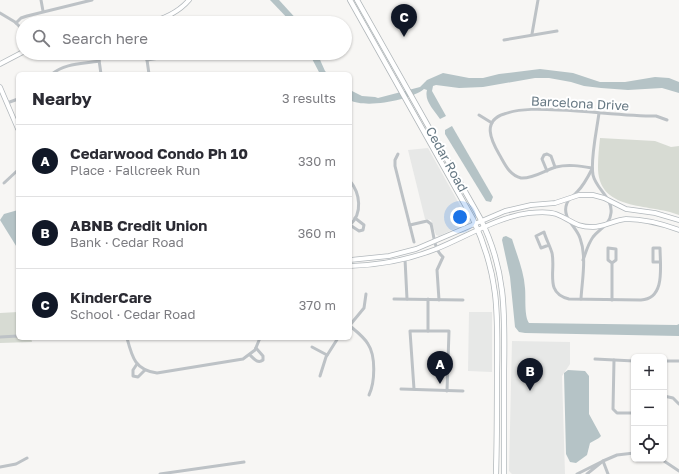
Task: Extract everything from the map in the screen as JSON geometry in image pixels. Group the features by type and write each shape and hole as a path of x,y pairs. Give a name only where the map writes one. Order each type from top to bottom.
{"main road":[{"name":"Cedar Road","path":"358,0 482,221 498,267 504,304 504,474"},
{"name":"Cedar Road","path":"351,2 475,224 492,270 497,308 496,474"}],"street":[{"path":"40,0 43,11"},
{"path":"26,16 92,0"},
{"path":"168,16 180,9 189,0"},
{"path":"351,2 358,0"},
{"path":"532,34 538,0"},
{"path":"0,13 16,23"},
{"path":"504,40 556,31"},
{"path":"0,64 16,56"},
{"path":"147,60 149,72"},
{"path":"55,72 66,66 99,61 101,72"},
{"path":"0,87 16,124"},
{"path":"7,103 16,100"},
{"name":"Barcelona Drive","path":"492,123 504,114 529,110 656,116 667,120"},
{"path":"581,299 584,260 583,248 580,237 568,221 566,210 567,202 584,184 592,168 598,113"},
{"path":"479,115 492,123 490,138 510,173 516,176 524,178 556,167 569,166 592,168"},
{"path":"398,154 395,160 395,166 414,242"},
{"path":"547,171 542,159 544,155 549,155 556,167"},
{"path":"584,260 588,246 592,239 608,224 611,208 608,200 598,186 592,168"},
{"path":"4,184 16,172"},
{"path":"352,184 356,189 359,202 359,209 352,222"},
{"path":"352,266 369,265 405,259 436,245 475,224 514,209 531,205 555,203 579,195 588,194 608,200 626,209 655,213 679,220"},
{"path":"352,260 394,255 436,245 478,231 514,216 542,212 557,214 568,221 585,226 598,226 626,220 638,220 679,230"},
{"path":"352,226 359,231 363,230 364,225 355,218"},
{"path":"410,225 429,222 439,254 443,257 437,270 439,300"},
{"path":"549,245 541,248 536,236 544,232 549,245 552,256 552,281 555,290 561,296 566,298 612,300 641,300 651,298 656,293 660,284 660,262 660,248 653,248 653,262 660,262"},
{"path":"612,263 616,260 616,248 608,248 608,260 612,263 612,300"},
{"path":"405,259 407,299"},
{"path":"352,323 364,308 366,294"},
{"path":"394,299 464,300"},
{"path":"428,300 428,331"},
{"path":"352,327 365,339 372,352 374,380 369,395"},
{"path":"414,389 410,331 449,331 448,391"},
{"path":"0,337 16,336"},
{"path":"128,340 132,356 138,364 145,370 157,373 238,360 250,355 256,348 259,340"},
{"path":"320,376 327,355 337,340"},
{"path":"312,347 327,355"},
{"path":"250,355 257,361 260,362 263,360 263,356 256,348"},
{"path":"595,358 631,361"},
{"path":"614,360 613,409 617,413 631,413"},
{"path":"667,362 679,361"},
{"path":"138,364 133,370 133,376 138,377 145,370"},
{"path":"400,389 463,391"},
{"path":"667,397 673,398 679,404"},
{"path":"577,474 617,455 631,453"},
{"path":"0,467 16,464 27,458"},
{"path":"587,474 603,461"},
{"path":"603,461 608,474"},
{"path":"160,474 244,462"},
{"path":"666,462 679,471"}],"shaded area":[{"path":"270,0 279,0 294,16 285,16"},
{"path":"313,60 320,60 326,72 319,72"},
{"path":"540,69 573,73 600,82 625,82 655,77 669,78 679,82 679,93 662,88 628,90 601,88 584,86 549,78 535,78 483,87 459,88 436,85 433,86 432,91 446,116 440,119 428,102 426,94 427,90 424,89 409,97 388,102 366,104 352,101 352,91 362,96 378,98 420,87 427,80 443,73 469,78 483,78 499,74"},
{"path":"452,126 493,197 491,202 486,201 445,134 445,130"},
{"path":"600,138 655,141 671,147 679,146 679,215 627,203 615,199 606,191 600,181 598,166"},
{"path":"428,148 467,218 465,224 439,236 436,235 431,220 425,219 408,150"},
{"path":"16,211 16,246 0,220 4,214"},
{"path":"506,236 512,239 522,270 525,288 526,316 529,323 679,324 679,336 519,332 515,327 510,277 502,240 503,237"},
{"path":"16,312 16,340 32,340 32,342 0,343 0,313"},
{"path":"469,312 492,312 492,372 468,371"},
{"path":"512,341 570,342 570,364 562,376 565,474 512,474 509,471"},
{"path":"568,370 585,371 589,376 589,414 601,436 590,443 587,455 576,463 570,462 566,454 564,373"}],"place":[{"name":"KinderCare","path":"404,37"},
{"name":"Cedarwood Condo Ph 10","path":"440,384"},
{"name":"ABNB Credit Union","path":"530,391"}]}
